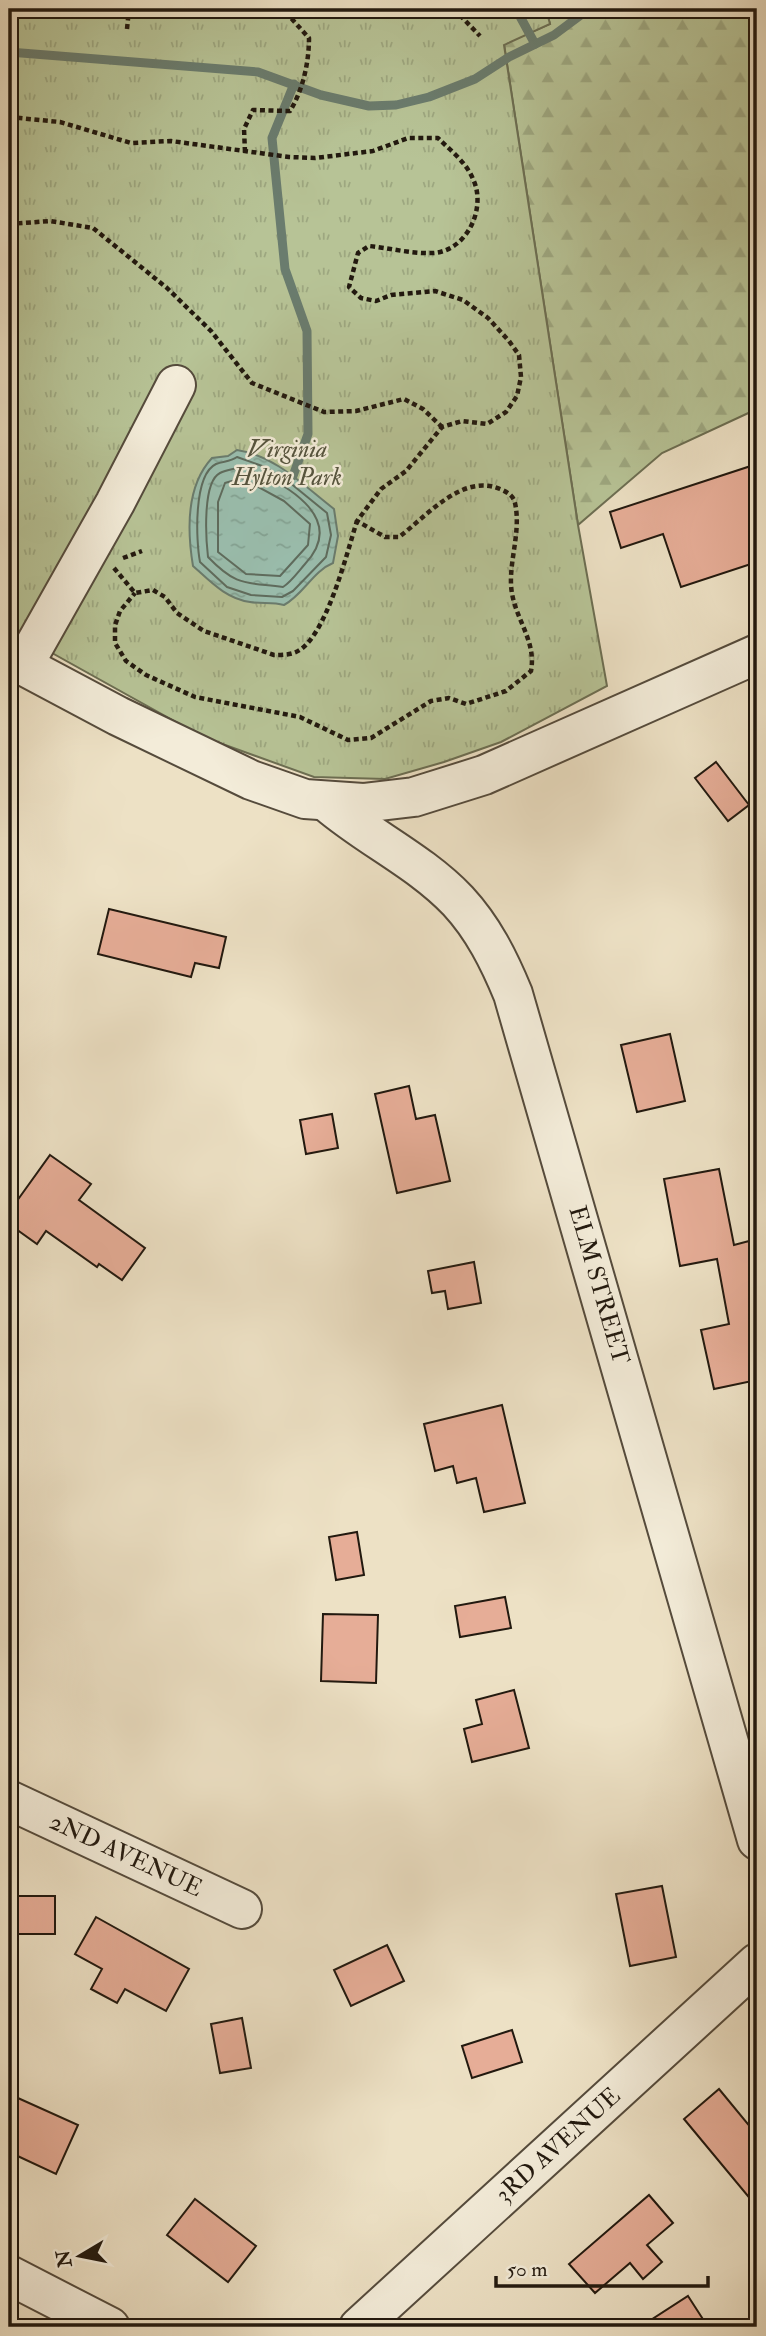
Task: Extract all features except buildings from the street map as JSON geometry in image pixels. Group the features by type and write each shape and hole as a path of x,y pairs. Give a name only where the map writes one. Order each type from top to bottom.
{"street":[{"path":"176,385 91,545 16,662 222,767 281,792 327,803 385,802 443,790 494,771 755,661"},
{"name":"ELM STREET","path":"327,803 365,833 417,866 456,899 486,937 513,994 757,1840"},
{"name":"2ND AVENUE","path":"9,1800 242,1909"},
{"name":"3RD AVENUE","path":"359,2327 757,1963"},
{"path":"9,2276 110,2327"}],"path":[{"path":"9,9 9,18"},
{"path":"127,29 129,9"},
{"path":"232,9 290,17 309,38 309,57 298,99 290,111 253,110 244,129 245,152"},
{"path":"290,17 296,9"},
{"path":"454,9 480,36"},
{"path":"9,117 60,122 131,144 171,141 289,157 315,158 373,151 408,138 438,138 458,157 474,180 477,207 470,231 461,240 435,253 369,246 358,253 349,287 361,298 376,301 391,295 435,292 463,300 488,318 519,355 521,377 517,396 506,412 487,424 462,421 442,427 406,471 381,489 357,521 317,633 298,652 274,655 204,631 177,613 164,597 153,590 135,593 120,611 115,625 115,643 126,661 146,675 195,697 300,717 348,740 371,738 431,701 449,698 466,704 506,691 531,671 532,648 514,605 511,582 515,520 514,501 508,492 493,486 470,485 445,500 399,537 385,537 357,521"},
{"path":"9,224 50,221 93,228 167,288 211,331 252,383 324,412 356,411 404,399 423,409 442,427"},
{"path":"91,545 135,593"}],"green space":[{"name":"Virginia Hylton Park","path":"9,9 546,9 550,24 504,45 578,525 607,686 501,742 444,762 385,779 314,777 203,737 9,629"},
{"path":"546,9 757,9 757,409 662,453 578,525 504,44 550,24"}],"water":[{"path":"237,450 251,453 277,465 334,509 338,536 333,563 284,605 250,602 233,597 219,589 193,566 190,509 197,482 212,458 228,456"}],"waterway":[{"path":"516,9 535,44"},
{"path":"9,52 258,72 321,95 369,106 396,105 429,97 475,79 509,57 554,35 589,9"},
{"path":"293,476 308,434 307,331 285,269 272,138 294,84"}]}
